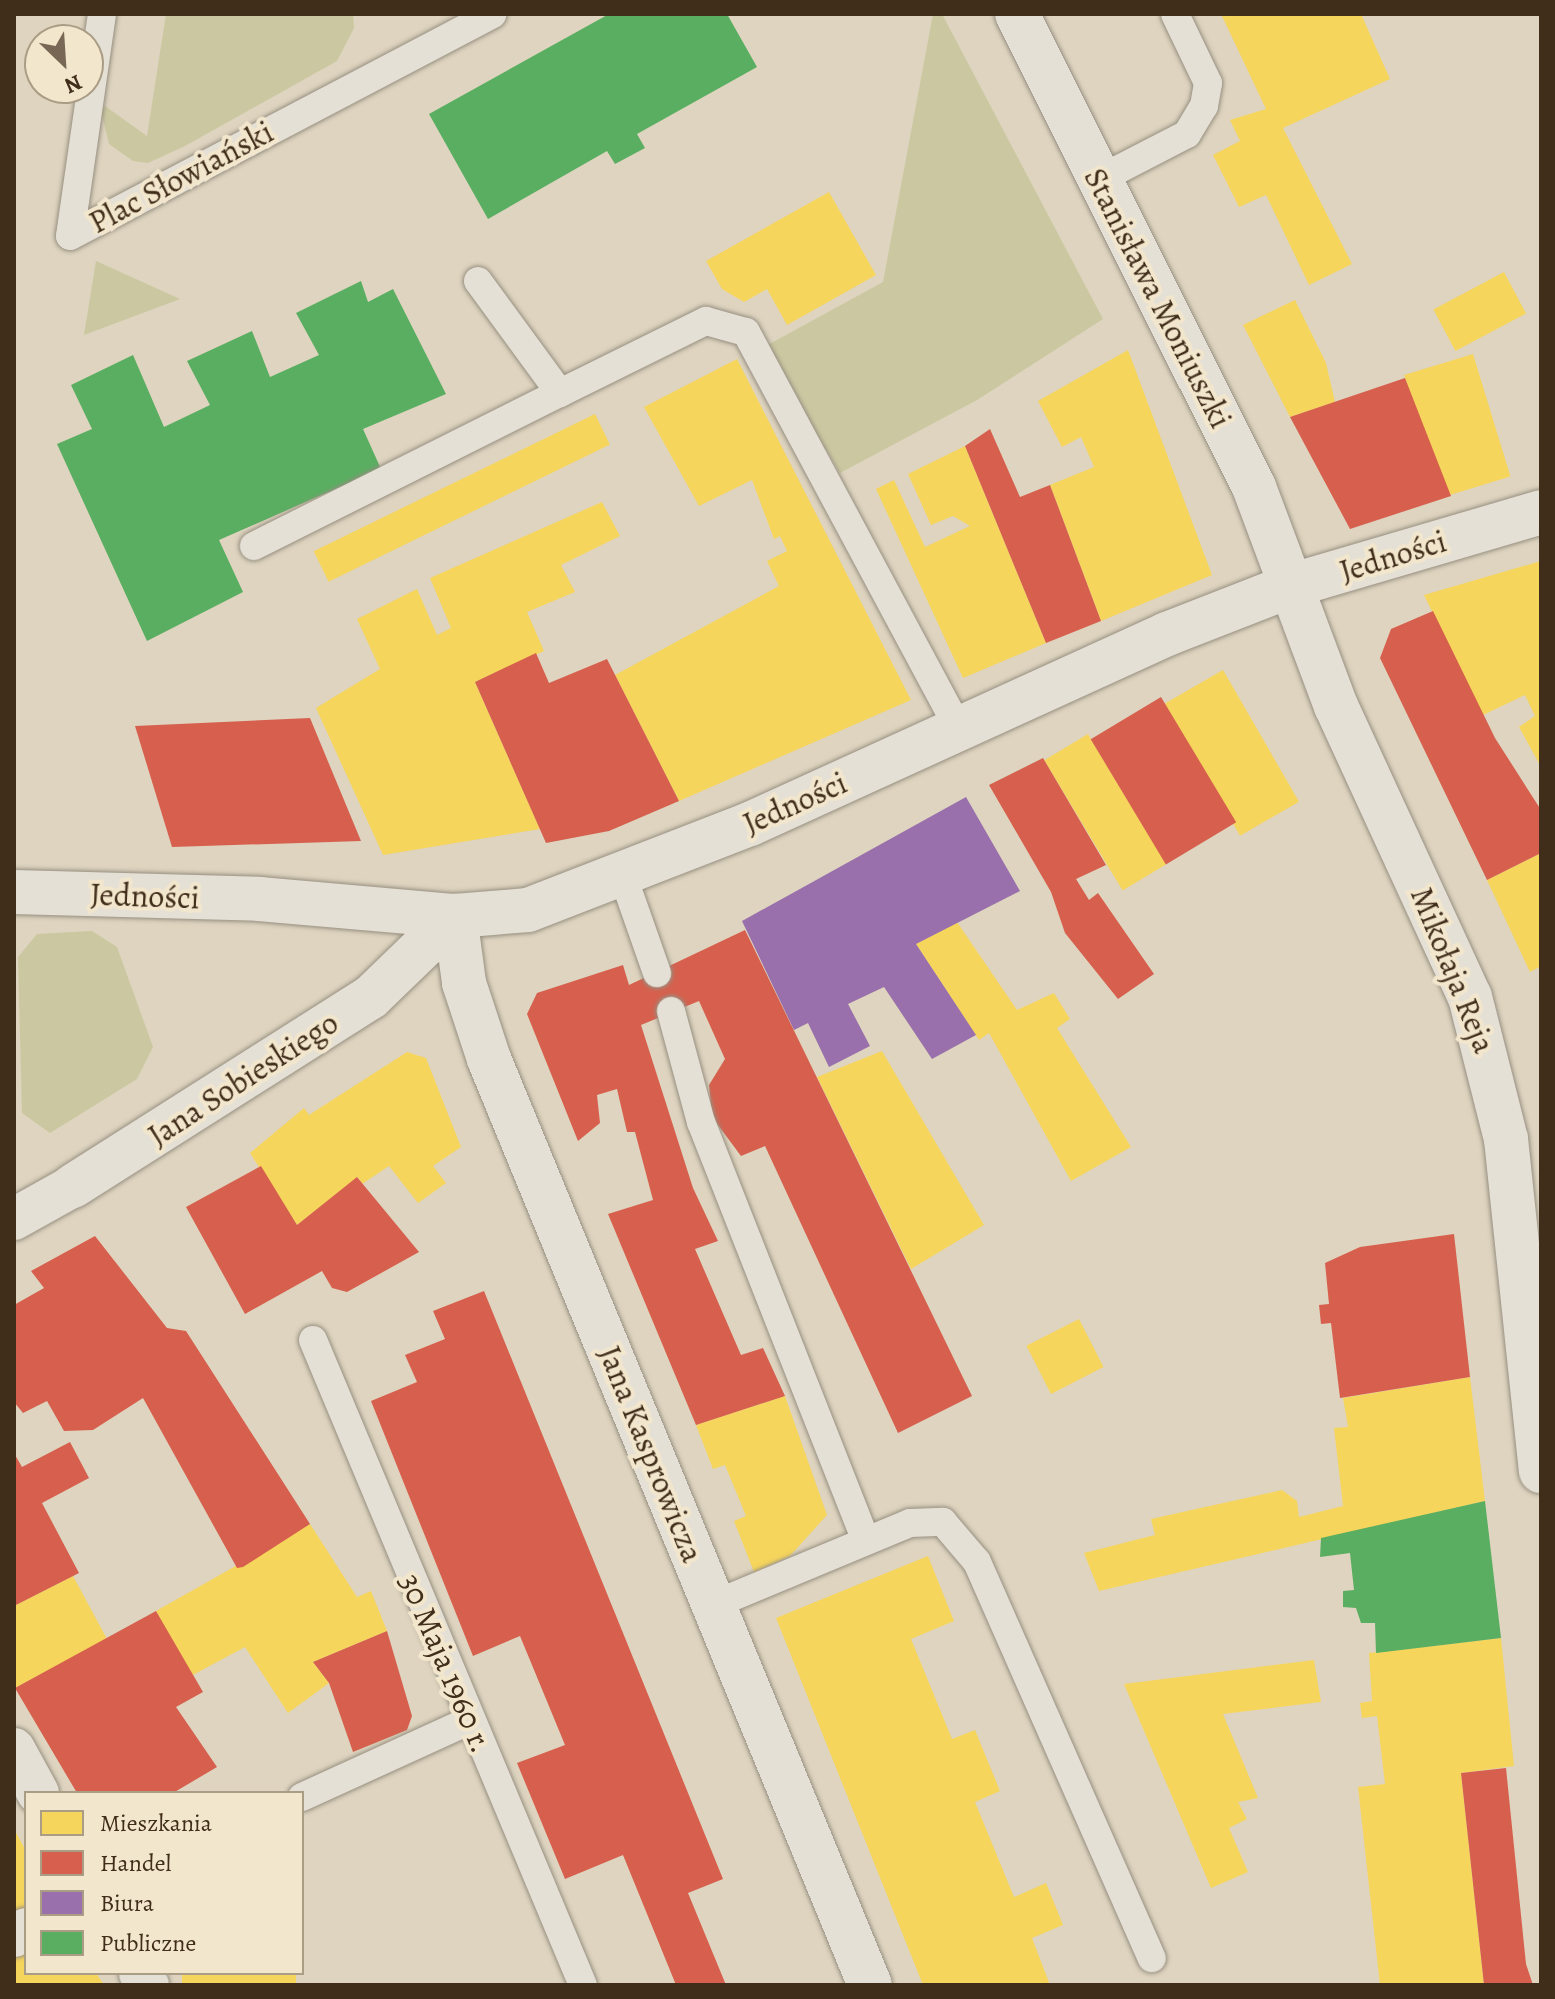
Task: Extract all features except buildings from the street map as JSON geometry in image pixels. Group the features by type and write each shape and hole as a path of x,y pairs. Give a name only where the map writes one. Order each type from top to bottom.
{"street":[{"name":"Stanisława Moniuszki","path":"1017,14 1254,487 1290,586"},
{"name":"Jedności","path":"14,892 259,899 455,916 528,910 623,876 1290,586 1541,512"},
{"name":"Mikołaja Reja","path":"1290,586 1485,1039 1506,1139 1541,1471"},
{"name":"Jana Sobieskiego","path":"14,1219 73,1186 371,997 455,916"},
{"name":"Jana Kasprowicza","path":"455,916 464,983 489,1059 870,1985"},
{"path":"14,1749 37,1791"}],"lane":[{"name":"Plac Słowiański","path":"102,14 70,236 492,14"},
{"path":"1098,180 1187,134 1204,106 1208,83 1175,14"},
{"path":"478,281 560,393"},
{"path":"254,546 706,321 746,332 823,464 960,731"},
{"path":"623,876 657,973"},
{"path":"671,1011 701,1122 866,1540"},
{"name":"30 Maja 1960 r.","path":"313,1340 469,1721 583,1985"},
{"path":"713,1605 910,1523 943,1522 977,1562 1152,1958"},
{"path":"304,1796 469,1721"}],"shaded area":[{"path":"166,14 353,14 354,28 337,61 185,146 148,163 133,161 109,144 101,111 105,106 147,136"},
{"path":"933,14 942,14 1103,319 977,400 840,473 764,347 883,282"},
{"path":"96,261 180,299 84,335"},
{"path":"92,931 117,947 153,1047 137,1079 50,1133 22,1113 18,957 37,934"}]}
